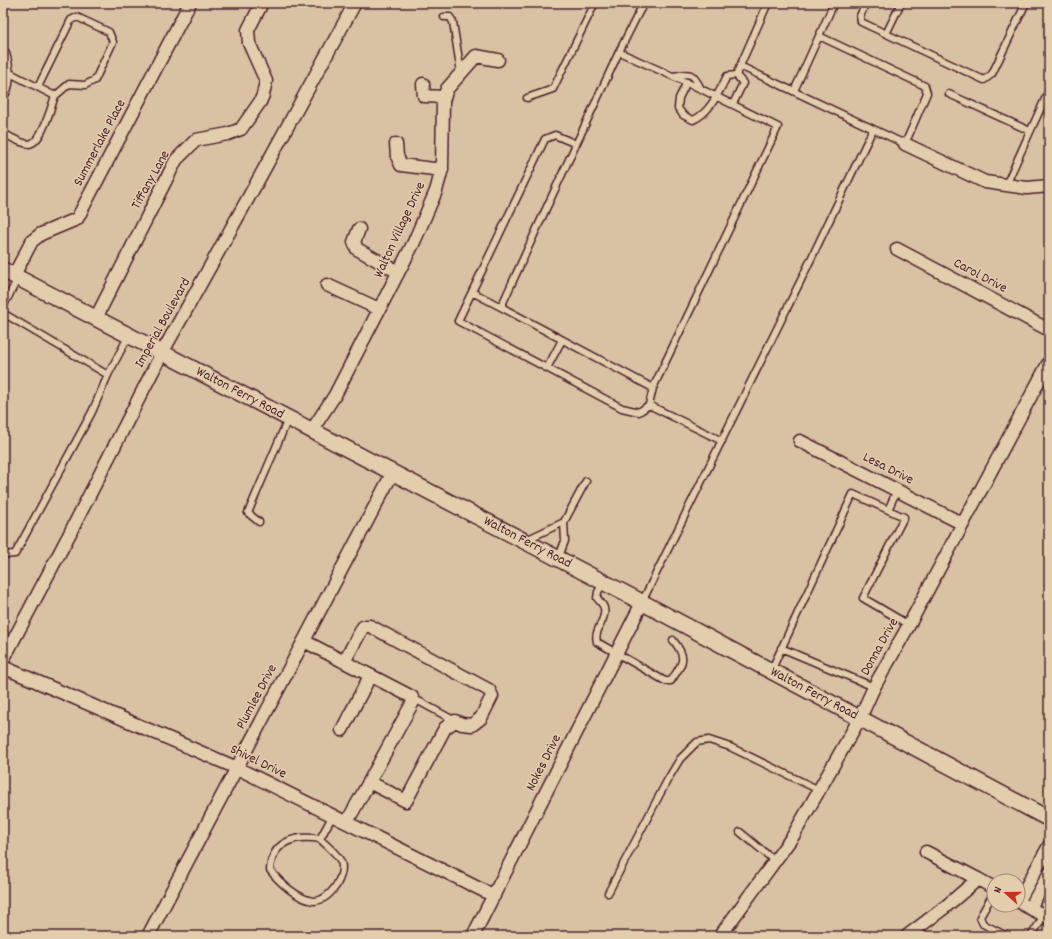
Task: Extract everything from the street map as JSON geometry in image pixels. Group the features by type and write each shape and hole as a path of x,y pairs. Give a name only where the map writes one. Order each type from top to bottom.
{"street":[{"name":"Summerlake Place","path":"12,274 32,241 41,234 77,219 190,3"},
{"name":"Tiffany Lane","path":"96,318 176,160 196,140 228,134 241,129 260,102 263,96 266,81 249,43 248,30 262,3"},
{"name":"Imperial Boulevard","path":"3,660 162,353 355,3"},
{"path":"3,54 6,63 7,85 3,93"},
{"name":"Walton Village Drive","path":"312,430 335,395 414,242 436,191 442,170 443,101 448,89 476,56 498,60"},
{"path":"423,84 424,96 444,97"},
{"path":"396,144 397,156 401,165 442,170"},
{"path":"905,144 985,182 1027,188 1049,186"},
{"path":"359,229 354,242 357,250 398,272"},
{"name":"Carol Drive","path":"898,249 1049,330"},
{"name":"Walton Ferry Road","path":"12,274 604,582 1049,820"},
{"path":"327,284 379,309"},
{"name":"Donna Drive","path":"720,936 793,836 860,718 874,687 909,625 1049,362"},
{"name":"Lesa Drive","path":"800,441 963,524"},
{"name":"Plumlee Drive","path":"148,936 393,472"},
{"name":"Nokes Drive","path":"473,936 642,603"},
{"path":"344,662 363,627 370,626 489,690 492,696 481,718 472,725 462,724 455,721 445,728 406,801 369,782"},
{"path":"304,641 412,698 413,702 347,822"},
{"name":"Shivel Drive","path":"3,667 237,768 494,896"},
{"path":"342,730 370,676"},
{"path":"1026,888 1049,846"},
{"path":"926,852 986,884"},
{"path":"1030,908 1049,874"},
{"path":"907,936 944,908 978,879"},
{"path":"1026,906 1046,917"}],"lane":[{"path":"527,98 553,89 595,3"},
{"path":"501,308 619,52 640,10 646,3"},
{"path":"736,75 768,3"},
{"path":"794,91 834,3"},
{"path":"866,3 860,16 861,22 984,80 992,74 1026,3"},
{"path":"886,34 901,3"},
{"path":"3,133 25,144 30,144 36,141 42,132 55,96 69,84 85,84 95,80 113,42 109,32 77,17 71,20 38,87"},
{"path":"444,17 450,17 453,22 461,73"},
{"path":"740,66 905,144 927,93 925,86 819,36"},
{"path":"576,144 555,135 545,139 458,321 622,408 639,412 649,405 653,388 778,127 687,82 619,52"},
{"path":"6,71 55,96"},
{"path":"674,76 686,73 696,77 701,89"},
{"path":"687,82 679,98 678,108 683,115 694,120 700,117 716,96 726,76 736,75"},
{"path":"733,104 743,83 736,75"},
{"path":"1006,185 1049,90"},
{"path":"949,94 1030,131"},
{"path":"642,603 801,280 873,129"},
{"path":"3,307 12,274"},
{"path":"472,292 653,388"},
{"path":"3,313 108,375"},
{"path":"3,555 15,554 92,412 108,375 129,335"},
{"path":"546,368 562,340"},
{"path":"649,405 722,441"},
{"path":"259,522 248,513 288,418"},
{"path":"558,559 565,541 564,522 586,481"},
{"path":"888,510 897,490"},
{"path":"771,671 852,494 904,517 863,598 909,625"},
{"path":"524,541 564,522"},
{"path":"604,582 598,592 597,598 604,606 605,613 596,633 597,642 665,681 671,681 683,659 683,654 673,640"},
{"path":"782,648 874,687"},
{"path":"412,698 455,721"},
{"path":"608,893 668,779 680,759 697,742 709,740 730,747 819,790"},
{"path":"320,840 333,816"},
{"path":"740,832 775,861"},
{"path":"296,838 320,840 341,862 342,871 339,881 332,891 325,898 315,901 301,897 277,879 270,870 271,859 274,852 283,843 296,838"},
{"path":"986,906 980,917 983,924 1008,936"},
{"path":"1032,936 1046,917"}]}
